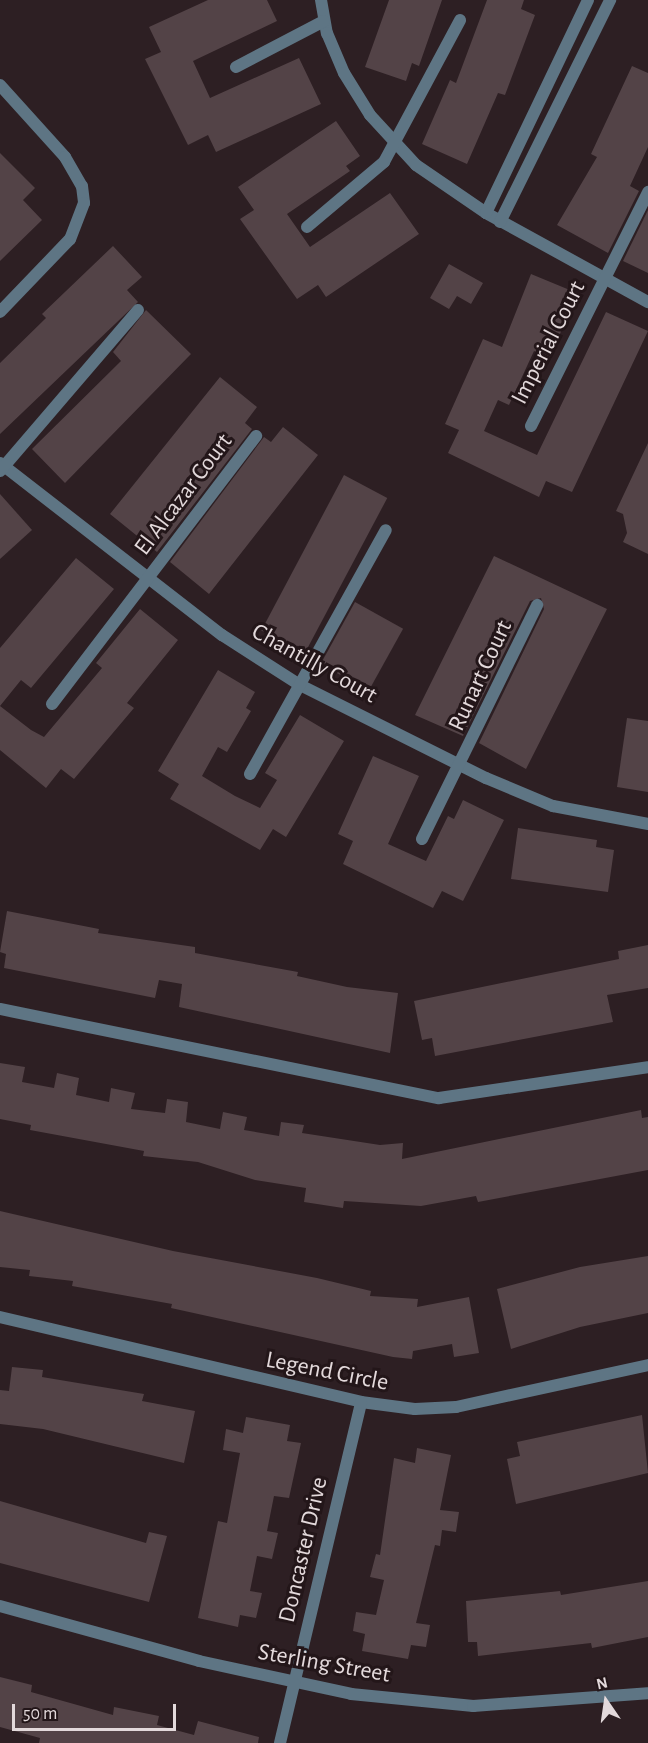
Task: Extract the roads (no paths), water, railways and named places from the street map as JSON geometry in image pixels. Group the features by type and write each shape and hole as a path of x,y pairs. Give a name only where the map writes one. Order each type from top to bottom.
{"street":[{"path":"321,0 324,21 344,73 395,145 435,181 500,222 648,302"},
{"path":"486,213 552,81 588,0"},
{"path":"500,222 610,0"},
{"path":"307,227 384,162 460,20"},
{"path":"236,67 324,21"},
{"path":"570,42 584,50"},
{"path":"552,81 565,88"},
{"path":"0,86 65,157 82,186 84,203 70,239 0,312"},
{"name":"Imperial Court","path":"531,426 648,192"},
{"path":"1,467 138,310"},
{"name":"El Alcazar Court","path":"52,704 256,436"},
{"name":"Chantilly Court","path":"1,467 146,579 300,685 462,766 553,806 648,824"},
{"path":"250,774 386,530"},
{"name":"Runart Court","path":"422,839 462,766 537,605"},
{"path":"0,1009 439,1098 648,1068"},
{"name":"Legend Circle","path":"0,1317 361,1402 415,1409 456,1407 648,1365"},
{"name":"Doncaster Drive","path":"280,1743 361,1402"},
{"name":"Sterling Street","path":"0,1606 199,1661 351,1694 473,1706 648,1693"}]}
